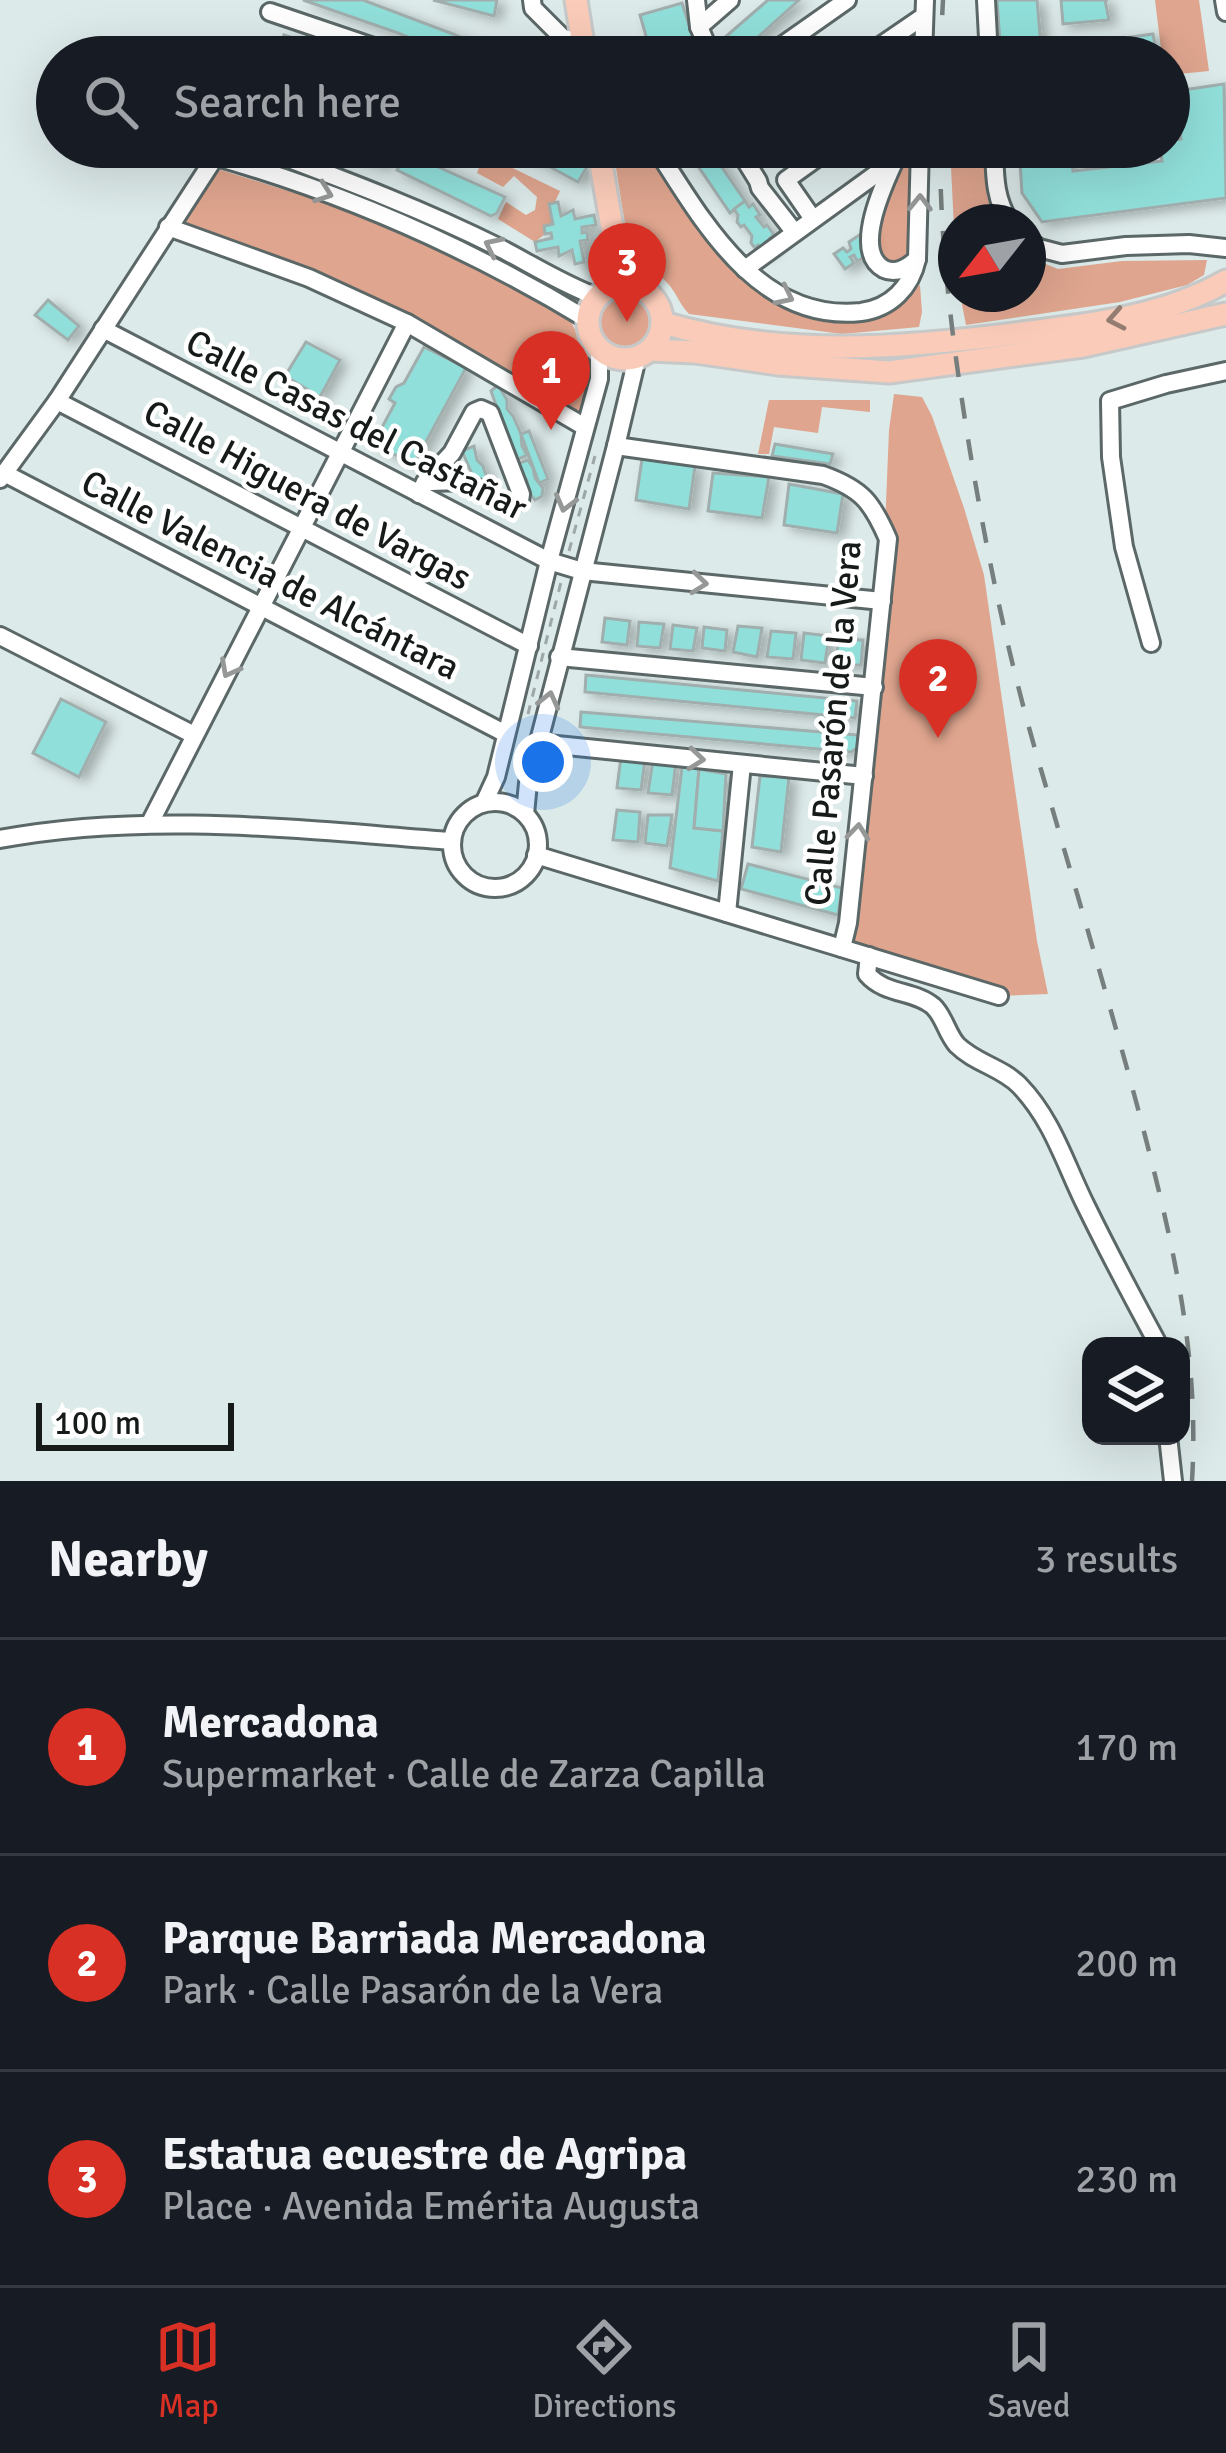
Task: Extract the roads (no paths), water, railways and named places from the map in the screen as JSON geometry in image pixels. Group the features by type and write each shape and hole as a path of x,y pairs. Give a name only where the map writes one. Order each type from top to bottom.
{"main road":[{"path":"576,0 582,36"},
{"path":"606,168 622,285"},
{"path":"663,323 741,341 889,348 1129,317 1190,299 1226,281"},
{"path":"644,354 659,338 663,323 651,295 622,285 604,291 588,320 590,335 599,349 617,358 695,352 890,372 1083,346 1226,314"}],"street":[{"path":"532,0 533,8 561,36"},
{"path":"696,0 704,36"},
{"path":"700,27 730,0"},
{"path":"796,36 848,0"},
{"path":"986,0 988,36"},
{"path":"1224,0 1226,12"},
{"path":"890,36 925,8"},
{"path":"270,12 341,36"},
{"path":"2,476 57,401 206,168"},
{"path":"262,168 378,212 588,320"},
{"path":"312,168 383,195 597,297"},
{"path":"669,168 713,237 745,269 769,288 802,304 850,313 891,301 913,275 919,168"},
{"path":"750,168 792,229"},
{"path":"804,168 786,181 813,218"},
{"path":"745,269 879,168"},
{"path":"892,168 870,225 869,248 886,271 898,272 917,259"},
{"path":"995,168 1000,204"},
{"path":"168,227 309,278 407,323 585,427"},
{"path":"1046,250 1062,254 1126,246 1219,247 1226,262"},
{"path":"150,823 407,323"},
{"name":"Calle Casas del Castañar","path":"104,329 340,453 422,488 549,561 582,571 882,601"},
{"path":"484,803 496,777 599,379 599,349"},
{"path":"525,814 537,743 644,354"},
{"path":"1151,643 1124,547 1111,457 1110,401 1226,370"},
{"name":"Calle Higuera de Vargas","path":"57,401 529,646"},
{"path":"474,412 490,413 520,501 504,505 464,482 422,488 452,453 474,412"},
{"name":"Calle Pasarón de la Vera","path":"616,446 823,475 843,482 873,505 888,539 842,948"},
{"name":"Calle Valencia de Alcántara","path":"2,476 506,734"},
{"path":"0,636 194,735"},
{"path":"560,657 874,687"},
{"path":"537,743 864,776"},
{"path":"728,913 742,764"},
{"path":"499,802 525,814 538,841 530,869 506,886 470,880 453,856 452,841 460,820 484,803 499,802"},
{"path":"0,839 150,823 452,841"},
{"path":"536,855 1000,996"},
{"path":"869,956 868,974 874,982 932,1005 957,1045 1016,1082 1036,1104 1154,1337"},
{"path":"1169,1445 1173,1481"}],"railway":[{"path":"941,36 943,0"},
{"path":"941,168 948,296 984,528 1020,692 1126,1063 1171,1245 1187,1337 1192,1481"}],"place":[{"name":"Estatua ecuestre de Agripa","path":"627,322"},
{"name":"Mercadona","path":"551,430"},
{"name":"Parque Barriada Mercadona","path":"938,738"}]}
